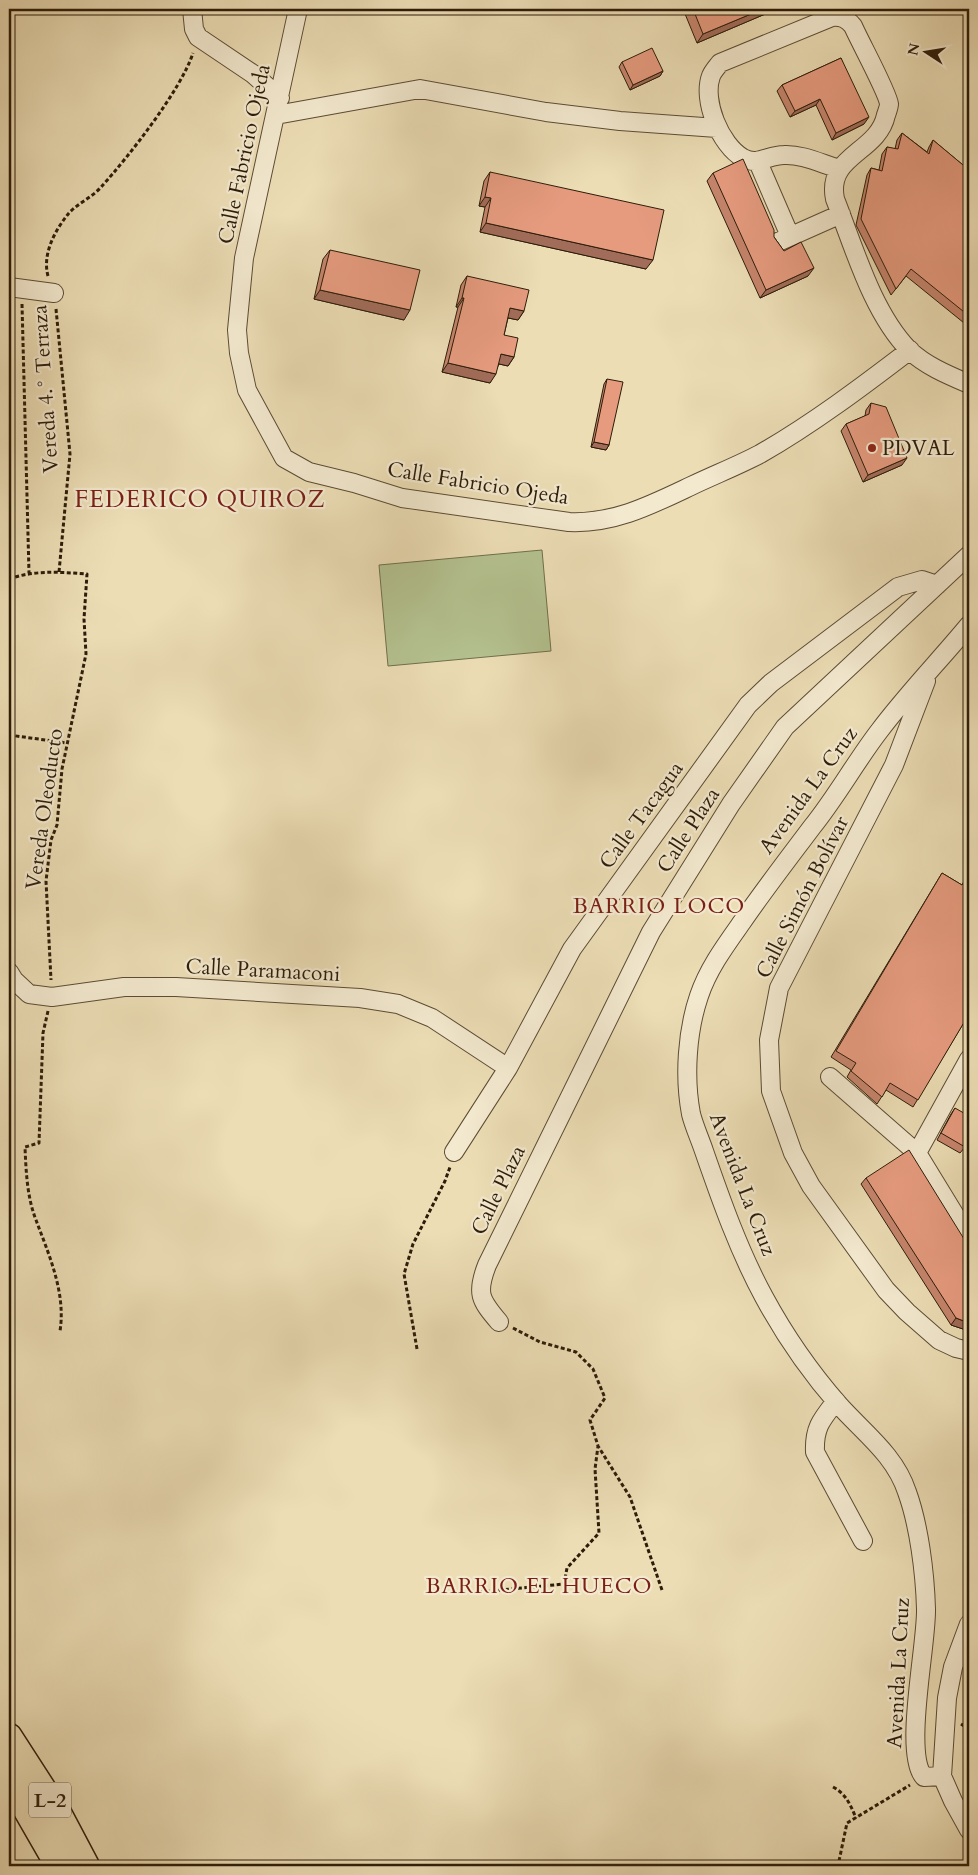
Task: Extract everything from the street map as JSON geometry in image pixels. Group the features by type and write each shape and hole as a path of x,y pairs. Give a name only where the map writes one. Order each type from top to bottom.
{"highway":[{"name":"L-2","path":"9,1737 58,1813 86,1866"},
{"name":"L-2","path":"9,1779 59,1866"}],"street":[{"path":"192,9 194,29 198,37 253,74 280,98"},
{"name":"Calle Fabricio Ojeda","path":"298,9 244,258 238,302 239,353 247,390 284,458 309,472 354,483 402,498 569,522 588,523 621,517 760,453 858,390 910,350"},
{"path":"840,170 792,155 782,154 758,162 742,158 717,128 709,103 712,74 720,63 832,17 848,20 853,26 889,103 885,121 875,138 844,162 840,170 834,178 832,186 841,214 884,317 910,350 938,371 969,384"},
{"path":"276,115 420,89 546,112 620,121 717,128"},
{"path":"758,162 784,239 841,214"},
{"path":"15,288 54,293"},
{"name":"Calle Plaza","path":"499,1322 483,1303 480,1282 655,924 731,804 785,727 969,555"},
{"name":"Calle Tacagua","path":"454,1152 508,1068 572,949 748,704 771,683 898,587 922,580 937,585"},
{"name":"Avenida La Cruz","path":"924,1777 920,1774 916,1763 915,1748 926,1608 915,1525 907,1491 886,1453 836,1401 788,1336 764,1296 733,1228 691,1114 688,1073 690,1035 698,997 709,972 729,940 774,876 830,804 860,756 930,669 969,625"},
{"name":"Calle Simón Bolívar","path":"930,669 894,765 779,988 769,1040 771,1091 793,1153 811,1186 886,1290 907,1312 939,1340 956,1348 969,1351"},
{"name":"Calle Paramaconi","path":"9,972 14,980 29,994 52,997 124,987 176,987 360,998 398,1004 432,1018 508,1068"},
{"path":"917,1153 969,1059"},
{"path":"830,1077 917,1153 969,1238"},
{"path":"836,1401 820,1420 814,1436 815,1452 863,1541"},
{"path":"969,1624 953,1667 947,1698 942,1776 952,1801 969,1830"},
{"path":"924,1777 942,1776"}],"path":[{"name":"Vereda 4.° Terraza","path":"58,572 70,454 63,364 54,293 46,267 46,257 55,236 70,213 101,188 172,93 191,58 198,37"},
{"path":"15,288 29,573"},
{"path":"9,579 20,573 58,572"},
{"name":"Vereda Oleoducto","path":"58,572 87,574 84,619 86,654 67,743 57,825 51,840 46,881 52,997 42,1033 39,1143 25,1148 27,1183 35,1219 60,1290 63,1314 60,1331"},
{"path":"9,735 67,743"},
{"path":"418,1350 404,1274 413,1244 445,1181 454,1152"},
{"path":"499,1322 540,1342 576,1352 593,1369 605,1398 590,1420 598,1446 630,1497 662,1590"},
{"path":"479,1592 564,1584 567,1568 599,1533 595,1469 598,1446"},
{"path":"827,1866 839,1861 847,1823 924,1777"},
{"path":"833,1787 841,1792 848,1801 856,1818"}],"green space":[{"path":"542,550 551,651 388,666 379,565"}],"building":[{"path":"693,9 763,9 703,34"},
{"path":"652,48 663,71 633,85 622,62"},
{"path":"841,58 869,117 836,133 820,99 795,111 782,85"},
{"path":"902,133 929,154 933,140 969,170 969,316 911,269 896,289 861,219 871,168 882,171 887,147 898,149"},
{"path":"743,159 774,230 774,237 784,251 801,242 814,268 766,290 713,173"},
{"path":"490,172 664,210 653,260 486,223 491,198 485,197"},
{"path":"330,250 420,270 410,310 320,290"},
{"path":"467,276 529,290 524,311 510,308 504,335 518,338 514,357 501,354 496,374 448,363 464,298 462,298"},
{"path":"607,379 623,382 609,445 594,442"},
{"name":"PDVAL","path":"871,403 886,407 907,458 868,475 846,424 869,414"},
{"path":"942,873 962,885 969,874 969,1014 918,1100 890,1083 882,1097 851,1071 856,1063 836,1051"},
{"path":"955,1108 969,1116 969,1139 965,1147 941,1133"},
{"path":"909,1150 969,1247 969,1323 956,1318 866,1178"}],"place":[{"name":"PDVAL","path":"872,448"}],"district":[{"name":"FEDERICO QUIROZ","path":"200,499"},
{"name":"BARRIO LOCO","path":"659,905"},
{"name":"BARRIO EL HUECO","path":"539,1585"}]}
